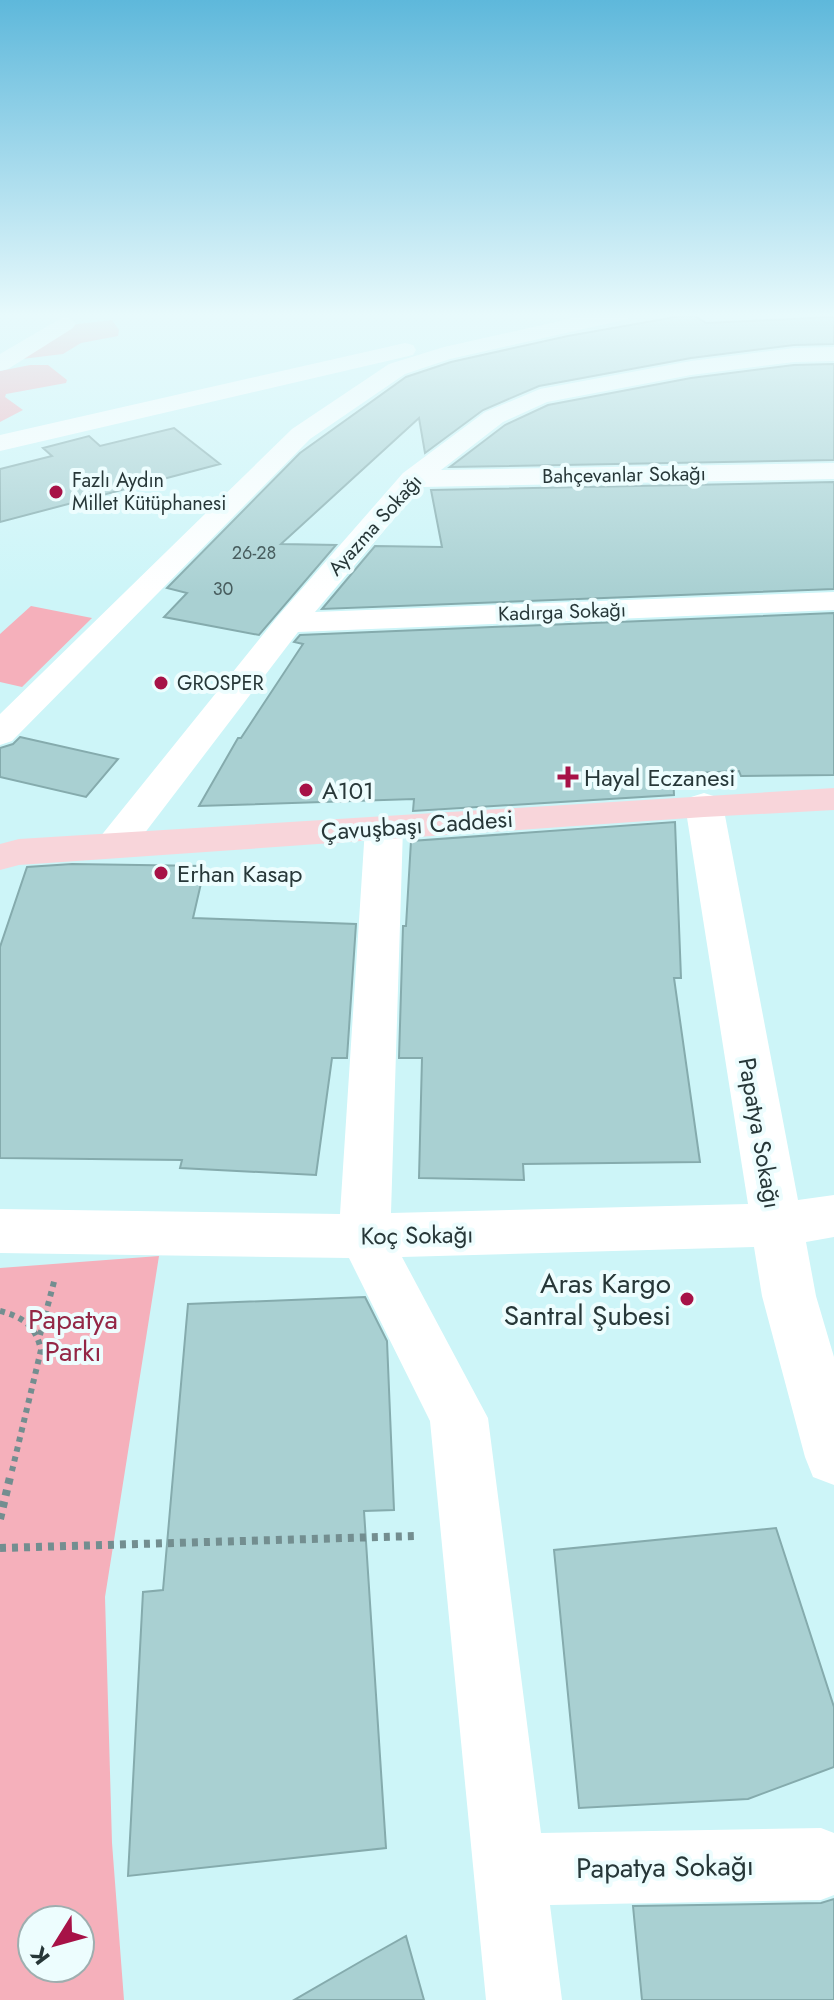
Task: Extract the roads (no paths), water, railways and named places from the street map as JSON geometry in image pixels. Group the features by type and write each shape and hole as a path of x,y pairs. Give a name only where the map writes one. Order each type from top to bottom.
{"main road":[{"name":"Çavuşbaşı Caddesi","path":"0,857 19,852 704,805 834,799"}],"street":[{"path":"0,443 155,407"},
{"path":"0,734 301,434 337,407"},
{"name":"Ayazma Sokağı","path":"114,846 289,623 413,479 494,417 515,407"},
{"name":"Bahçevanlar Sokağı","path":"413,479 834,471"},
{"name":"Kadırga Sokağı","path":"289,623 834,601"},
{"name":"Papatya Sokağı","path":"704,805 789,1296 834,1457"},
{"path":"384,828 364,1236 459,1418 524,2000"},
{"name":"Koç Sokağı","path":"0,1231 364,1236 776,1225 834,1216"},
{"name":"Papatya Sokağı","path":"509,1870 821,1864"}],"place":[{"name":"Fazlı Aydın Millet Kütüphanesi","path":"56,492"},
{"name":"GROSPER","path":"161,683"},
{"name":"Hayal Eczanesi","path":"568,777"},
{"name":"A101","path":"306,790"},
{"name":"Erhan Kasap","path":"161,873"},
{"name":"Aras Kargo Santral Şubesi","path":"687,1299"}],"park label":[{"name":"Papatya Parkı","path":"73,1335"}]}
